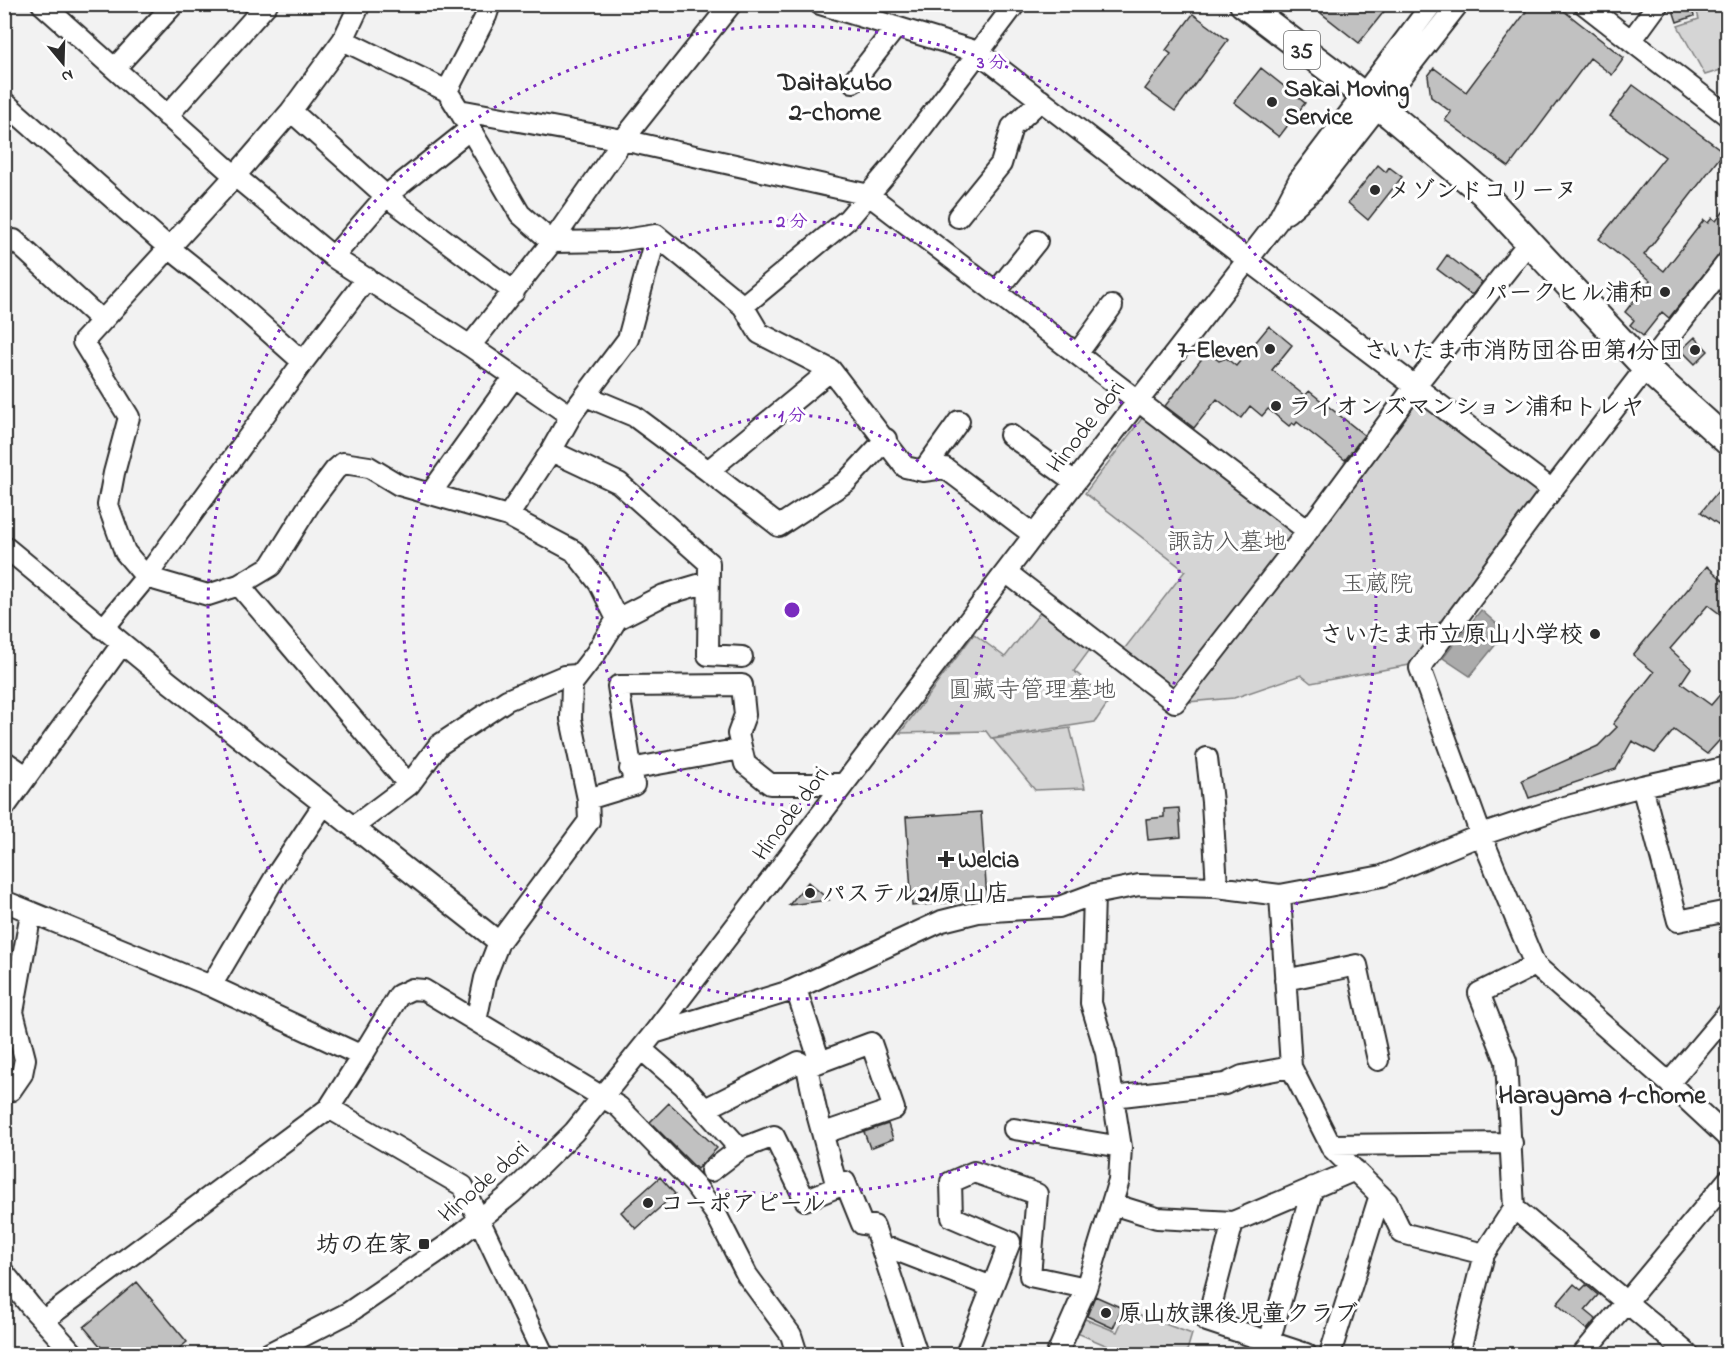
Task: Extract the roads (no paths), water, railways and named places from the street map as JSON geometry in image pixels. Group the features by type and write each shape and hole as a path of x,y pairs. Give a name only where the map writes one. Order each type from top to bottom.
{"main road":[{"name":"35","path":"1254,8 1433,149 1482,192 1646,368 1728,442"}],"street":[{"path":"42,4 235,176 333,257 470,346 571,416"},
{"path":"115,68 174,4"},
{"path":"167,116 267,4"},
{"path":"360,4 343,40 291,111 235,176 83,342 129,417 108,506 125,552 146,577 208,596 239,585 272,566 311,502 334,470 343,463 369,467 399,485 508,516 574,551 599,583 616,620"},
{"path":"447,91 490,4"},
{"path":"470,346 552,242 624,140 731,4"},
{"path":"820,4 978,52 1552,490"},
{"path":"743,306 848,219 893,166 1016,4"},
{"name":"Hinode dori","path":"268,1354 301,1339 355,1308 406,1274 480,1219 544,1163 604,1097 1277,222 1313,190 1431,4"},
{"name":"Hinode dori","path":"1370,101 1458,4"},
{"path":"1584,4 1728,116"},
{"path":"1631,41 1658,4"},
{"path":"853,82 896,27"},
{"path":"343,40 447,91 520,214 552,242 617,241 656,235 743,306 759,333 831,370 886,439 905,467 923,471 945,468 1034,535"},
{"path":"958,217 1001,164 1012,127 1041,100"},
{"path":"4,102 168,247 222,290 303,362"},
{"path":"459,110 624,140 869,195 1308,531"},
{"path":"291,111 386,196 514,292"},
{"path":"333,257 386,196 470,129"},
{"path":"508,516 571,416 628,339 656,235"},
{"path":"8,240 102,321"},
{"path":"996,292 1037,241"},
{"path":"1006,572 1175,702 1308,531 1415,386 1529,242"},
{"path":"1728,261 1552,490 1420,668 1481,835 1535,965 1728,1138"},
{"path":"103,628 146,577 367,278"},
{"path":"1077,354 1112,306"},
{"path":"708,471 831,370"},
{"path":"430,494 514,378"},
{"path":"586,396 634,416 779,526 846,482 886,439"},
{"path":"923,471 960,421"},
{"path":"1010,435 1075,482"},
{"path":"551,451 619,483 708,563 708,655 742,657"},
{"path":"4,546 122,644 499,942"},
{"path":"476,1021 485,978 499,942 589,821 588,799 571,719 572,684 596,653 616,620 664,595 708,582"},
{"path":"239,585 409,785"},
{"path":"4,808 122,644"},
{"path":"353,827 409,785 439,745 507,700 564,676 577,675"},
{"path":"588,799 634,785 618,686 742,686 745,715 738,734 745,764 770,784 844,784"},
{"path":"630,769 741,749"},
{"path":"1207,758 1218,887"},
{"path":"4,761 26,776"},
{"path":"654,1033 796,988 942,921 978,912 1059,907 1094,894 1139,885 1218,887 1280,895 1382,876 1481,835 1561,808 1642,786 1728,768"},
{"path":"1642,786 1678,921 1728,910"},
{"path":"211,986 277,874 324,804"},
{"path":"1057,1354 1086,1288 1119,1180 1121,1147 1106,1053 1091,1003 1094,894"},
{"path":"1280,895 1291,1067 1331,1145 1388,1202 1402,1233 1484,1254"},
{"path":"4,901 211,986 362,1056"},
{"path":"6,1090 22,1074 25,1059 13,1012 31,913"},
{"path":"1285,980 1357,965 1378,1060"},
{"path":"1459,1354 1484,1254 1514,1208 1506,1061 1479,993 1535,965"},
{"path":"796,988 814,1064 816,1110 837,1184"},
{"path":"44,1320 329,1108 399,995 412,989 424,990 619,1107 699,1192 716,1214 747,1275 791,1335 797,1354"},
{"path":"1669,1083 1728,1013"},
{"path":"705,1109 799,1062 814,1064 872,1043 894,1109 824,1133"},
{"path":"641,1049 684,1086 740,1149"},
{"path":"1113,1097 1225,1084 1242,1076 1291,1067"},
{"path":"329,1108 463,1185 543,1354"},
{"path":"1014,1129 1121,1147"},
{"path":"711,1171 740,1149 774,1136 805,1200 845,1182 862,1224 874,1226 917,1354"},
{"path":"1331,1145 1512,1143"},
{"path":"1112,1204 1157,1218 1233,1222 1355,1170"},
{"path":"966,1354 1010,1242 952,1217 951,1182 974,1172 1037,1194 1030,1276 1086,1288"},
{"path":"1583,1354 1728,1180"},
{"path":"1269,1342 1313,1187"},
{"path":"1330,1354 1380,1195"},
{"path":"1514,1208 1688,1354"},
{"path":"1233,1222 1207,1322 1306,1354"},
{"path":"883,1252 893,1249 992,1287"},
{"path":"4,1273 74,1354"}],"place":[{"name":"Sakai Moving Service","path":"1272,102"},
{"name":"メゾンドコリーヌ","path":"1375,190"},
{"name":"パークヒル浦和","path":"1665,292"},
{"name":"7-Eleven","path":"1270,349"},
{"name":"さいたま市消防団谷田第1分団","path":"1695,350"},
{"name":"ライオンズマンション浦和トレヤ","path":"1276,406"},
{"name":"さいたま市立原山小学校","path":"1595,634"},
{"name":"Welcia","path":"946,859"},
{"name":"パステル21原山店","path":"810,893"},
{"name":"コーポアピール","path":"648,1203"},
{"name":"坊の在家","path":"424,1244"},
{"name":"原山放課後児童クラブ","path":"1106,1313"}],"district":[{"name":"Daitakubo 2-chome","path":"835,96"},
{"name":"Harayama 1-chome","path":"1602,1094"}],"park label":[{"name":"諏訪入墓地","path":"1227,541"},
{"name":"玉蔵院","path":"1377,583"},
{"name":"圓藏寺管理墓地","path":"1032,689"}]}
